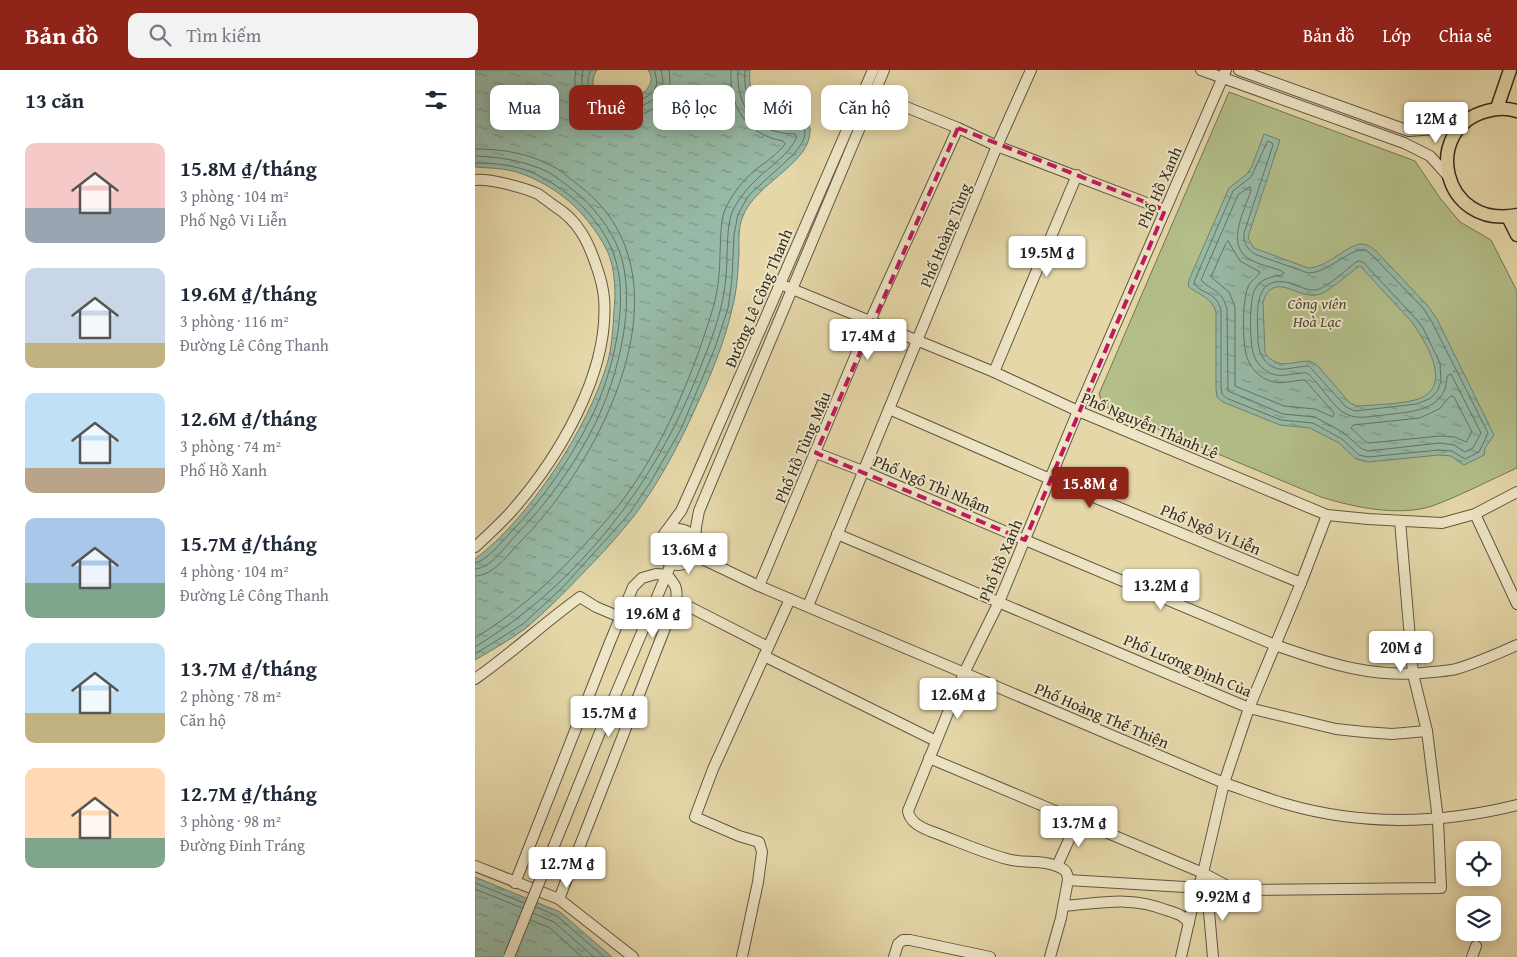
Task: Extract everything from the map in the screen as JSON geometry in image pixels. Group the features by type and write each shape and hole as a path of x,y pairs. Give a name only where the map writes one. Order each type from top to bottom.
{"main road":[{"path":"1497,108 1510,70"},
{"path":"1517,111 1497,108 1479,113 1463,124 1452,139 1447,157 1448,176 1455,193 1468,207 1485,215 1503,218 1513,216 1517,235"}],"street":[{"name":"Đường Lê Công Thanh","path":"664,534 681,510 688,496 873,70"},
{"name":"Đường Lê Công Thanh","path":"878,85 884,70"},
{"name":"Phố Hoàng Tùng","path":"808,606 997,146 1031,70"},
{"path":"1201,70 1224,74 1404,143 1430,156 1448,176"},
{"path":"1239,70 1409,131 1463,124"},
{"name":"Phố Hồ Xanh","path":"1057,866 1039,862 1009,860 919,826 910,818 907,811 964,673 999,602 1078,411 1224,74"},
{"path":"908,108 997,146 1165,210"},
{"name":"Phố Hồ Tùng Mậu","path":"759,586 870,321 958,128"},
{"name":"Đường Lê Công Thanh","path":"695,541 695,527 699,511 859,130"},
{"path":"994,372 1077,175"},
{"path":"475,180 497,182 537,194 569,215 591,251 604,298 601,345 592,378 580,407 543,472 510,513 476,545"},
{"name":"Phố Nguyễn Thành Lê","path":"780,284 994,372 1078,411 1327,515 1442,523 1475,514 1516,495"},
{"name":"Phố Ngô Vi Liễn","path":"889,409 1050,479 1301,583"},
{"name":"Phố Ngô Thì Nhậm","path":"816,453 863,471 1275,645 1314,659 1352,669 1386,674 1413,674 1455,669 1517,645"},
{"path":"1475,514 1517,604"},
{"path":"1213,957 1203,889 1203,873 1224,783 1249,708 1327,515"},
{"path":"1068,880 1235,890 1441,888 1438,820 1427,731 1413,674 1400,521"},
{"path":"681,529 692,535 695,541 694,555 688,562 682,565 671,564 666,561 659,551 660,540 669,530 681,529"},
{"name":"Phố Lương Định Của","path":"837,534 1249,708 1336,729 1392,734 1427,731"},
{"name":"Phố Hoàng Thế Thiện","path":"694,555 759,586 1224,783 1287,804 1343,816 1386,820 1438,820 1491,812 1517,805"},
{"path":"509,957 611,705 671,564"},
{"path":"515,883 633,587 641,578 656,574 667,575 676,586 675,600 559,899"},
{"path":"475,679 580,597 596,607 620,617"},
{"path":"742,957 758,882 761,847 759,842 739,836 695,817 713,770 790,599"},
{"path":"675,600 766,652 935,741"},
{"path":"929,758 1203,873 1235,890"},
{"path":"1050,957 1064,906 1068,880 1068,875 1065,871 1057,866 1078,820"},
{"path":"475,866 559,899 633,957"},
{"path":"1181,957 1194,900 1203,889"},
{"path":"1064,906 1128,901 1141,902 1154,904 1186,918 1189,923"},
{"path":"894,957 898,944 903,940 990,957"},
{"path":"1472,957 1476,946"}],"highlighted area":[{"path":"958,128 1165,210 1025,540 816,453"}],"green space":[{"name":"Công viên Hoà Lạc","path":"1229,92 1415,161 1440,198 1460,222 1491,240 1517,291 1517,468 1432,506 1405,511 1361,507 1321,497 1103,406 1099,394"}],"water":[{"path":"475,70 597,70 594,76 593,85 569,85 569,130 643,130 643,93 651,79 648,70 750,70 750,85 745,85 745,130 810,131 807,143 801,154 758,194 749,205 741,220 735,295 722,343 686,429 653,488 616,538 555,601 526,628 475,660 475,559 516,521 535,497 571,443 586,416 609,358 615,283 611,261 594,228 563,196 523,174 504,169 475,167"},
{"path":"1264,134 1280,140 1248,238 1254,248 1308,268 1323,264 1356,245 1370,246 1376,251 1428,306 1437,319 1494,435 1485,448 1484,455 1464,465 1451,456 1439,455 1368,462 1356,459 1339,443 1310,428 1280,425 1223,402 1217,397 1216,312 1208,300 1188,286 1229,188 1247,174","holes":["1360,266 1412,322 1430,353 1436,376 1434,386 1427,394 1415,400 1357,406 1350,403 1317,365 1310,361 1286,364 1270,359 1265,353 1263,302 1267,293 1273,288 1279,287 1317,295 1333,287"]},
{"path":"475,877 560,912 612,957 475,957"}]}
